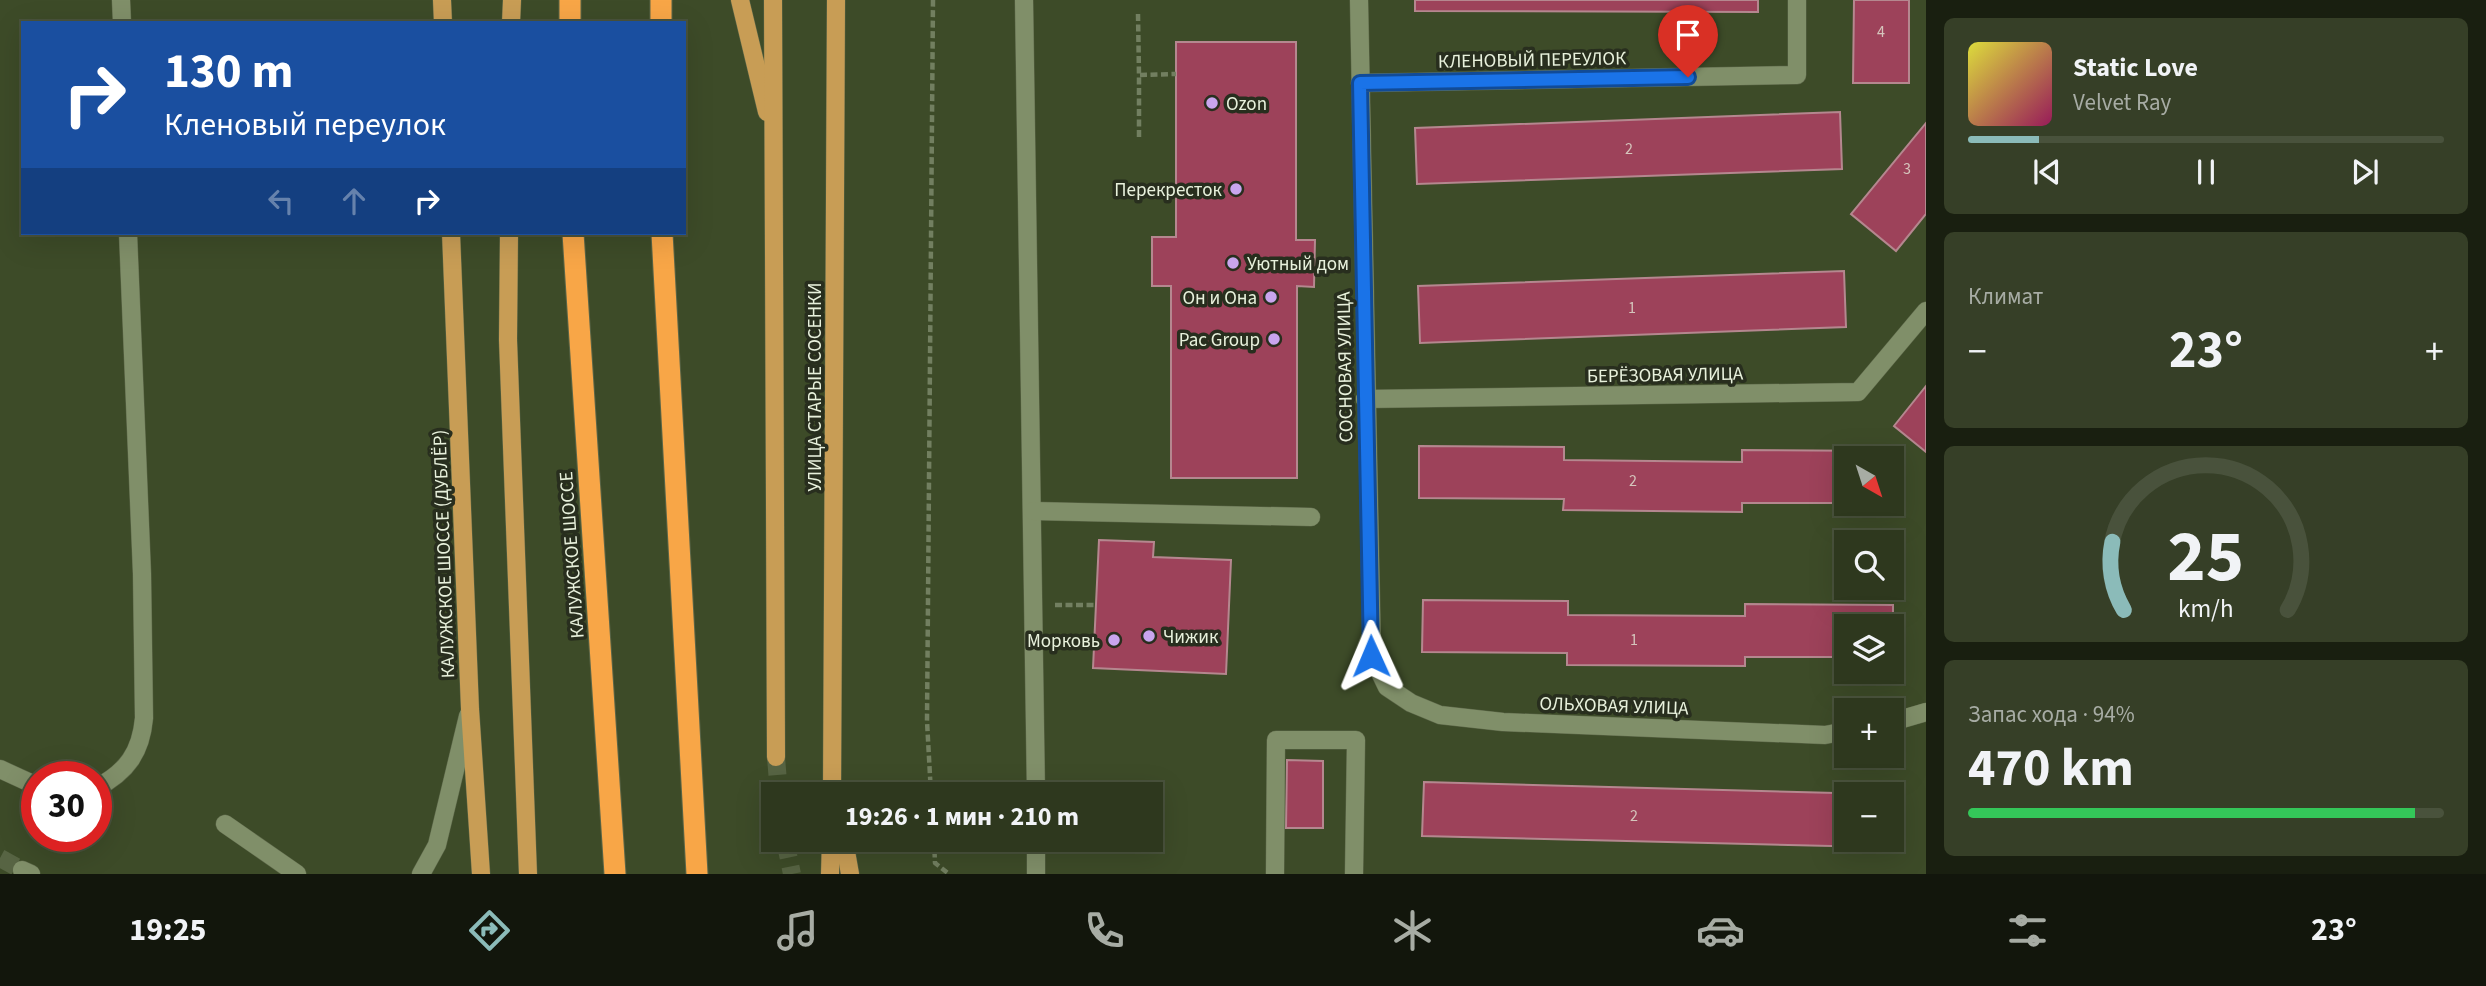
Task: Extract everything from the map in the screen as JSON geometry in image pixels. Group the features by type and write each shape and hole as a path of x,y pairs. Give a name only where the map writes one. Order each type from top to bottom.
{"highway":[{"path":"570,0 570,21"},
{"path":"660,0 661,21"},
{"name":"КАЛУЖСКОЕ ШОССЕ","path":"573,235 615,874"},
{"path":"662,235 696,874"}],"main road":[{"path":"442,0 443,21"},
{"path":"511,21 512,0"},
{"path":"740,0 775,142"},
{"path":"774,0 776,757"},
{"name":"УЛИЦА СТАРЫЕ СОСЕНКИ","path":"834,782 836,0"},
{"name":"КАЛУЖСКОЕ ШОССЕ (ДУБЛЁР)","path":"451,235 470,709 481,874"},
{"path":"509,235 508,340 528,874"},
{"path":"830,874 831,852"},
{"path":"846,852 850,874"}],"street":[{"path":"121,0 122,21"},
{"path":"1024,0 1036,782"},
{"name":"СОСНОВАЯ УЛИЦА","path":"1359,0 1371,656 1387,687"},
{"name":"КЛЕНОВЫЙ ПЕРЕУЛОК","path":"1360,83 1797,75 1797,0"},
{"path":"112,779 130,764 137,751 143,734 144,718 142,574 128,235"},
{"name":"БЕРЁЗОВАЯ УЛИЦА","path":"1366,399 1858,392 1926,311"},
{"path":"1033,511 1311,517"},
{"name":"ОЛЬХОВАЯ УЛИЦА","path":"1387,687 1411,703 1440,715 1503,722 1834,733"},
{"path":"421,874 437,845 470,709"},
{"path":"1904,718 1926,712"},
{"path":"1275,874 1276,740 1356,740 1354,874"},
{"path":"0,769 21,779"},
{"path":"225,824 297,874"},
{"path":"1036,852 1036,874"}],"path":[{"path":"930,782 927,721 933,0"},
{"path":"1138,14 1139,137"},
{"path":"1139,75 1176,74"},
{"path":"1034,604 1096,605"},
{"path":"935,852 935,863 949,874"}],"building":[{"path":"1415,0 1758,0 1758,12 1415,11"},
{"path":"1854,0 1909,0 1909,83 1853,83"},
{"name":"Уютный дом","path":"1176,42 1296,42 1296,240 1315,240 1314,287 1297,286 1297,478 1171,478 1171,286 1152,286 1152,237 1176,237"},
{"path":"1840,112 1842,169 1417,184 1415,128"},
{"path":"1926,123 1926,214 1896,251 1851,214"},
{"path":"1844,271 1846,327 1420,343 1418,286"},
{"path":"1926,386 1926,452 1894,426"},
{"path":"1419,446 1564,447 1564,460 1742,462 1742,450 1834,451 1834,503 1742,503 1742,512 1563,510 1564,499 1419,498"},
{"path":"1099,540 1154,542 1153,557 1231,560 1226,674 1093,668"},
{"path":"1423,600 1568,601 1568,615 1745,616 1745,604 1893,605 1893,614 1834,614 1834,657 1745,657 1745,666 1567,665 1567,653 1422,652"},
{"path":"1287,760 1323,761 1323,828 1286,828"},
{"path":"1424,782 1834,793 1834,846 1422,836"}],"tunnel":[{"path":"776,757 778,782"},
{"path":"787,852 792,874"},
{"path":"0,858 22,870"}],"place":[{"name":"Ozon","path":"1212,103"},
{"name":"Перекресток","path":"1236,189"},
{"name":"Уютный дом","path":"1233,263"},
{"name":"Он и Она","path":"1271,297"},
{"name":"Pac Group","path":"1274,339"},
{"name":"Чижик","path":"1149,636"},
{"name":"Морковь","path":"1114,640"}],"route":[{"path":"1371,656 1360,83 1688,77"}]}
